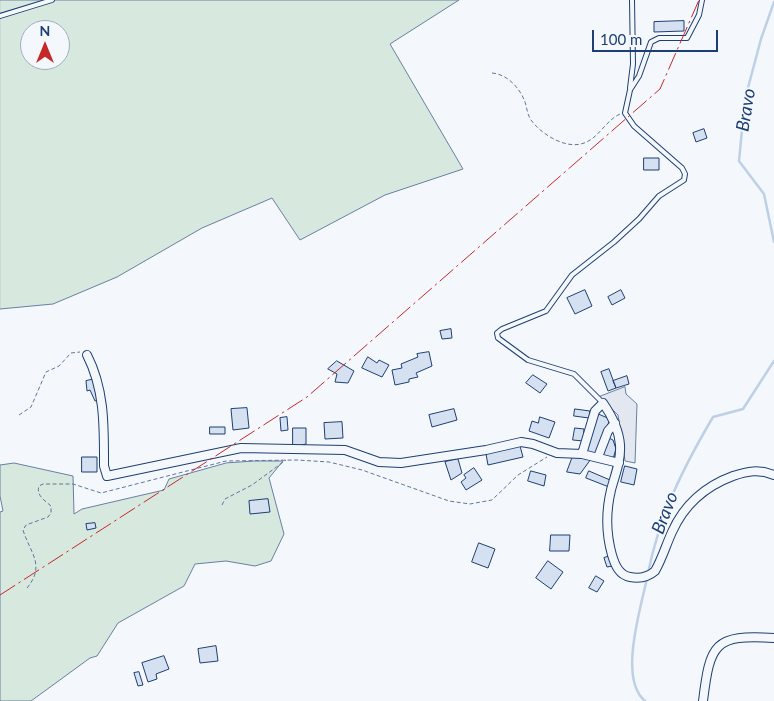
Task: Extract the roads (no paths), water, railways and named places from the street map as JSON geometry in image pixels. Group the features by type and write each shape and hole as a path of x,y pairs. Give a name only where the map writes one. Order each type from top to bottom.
{"street":[{"path":"87,354 97,374 102,400 104,466 108,476 241,448 345,450 390,463 435,459 521,442 533,444 557,453 582,454 619,463"},
{"path":"582,454 595,411 603,404 615,423 620,444 619,463 608,507 607,525 610,549 618,569 624,574 647,577 659,565 679,518 701,493 724,480 746,472 756,471 774,475"},
{"path":"598,457 608,431 615,423"},
{"path":"704,701 710,658 718,646 741,637 774,638"}],"lane":[{"path":"0,16 52,0"},
{"path":"603,404 574,374 528,360 502,342 498,338 497,333 502,329 546,311 572,275 627,231 659,196 678,186 684,180 686,174 682,168 634,126 625,113 632,70 632,0"},
{"path":"630,90 639,76 651,42 659,38 687,38 699,14 702,0"}],"waterway":[{"name":"Bravo","path":"774,2 761,39 745,99 739,161 764,194 774,242"},
{"name":"Bravo","path":"648,573 666,511 682,473 713,417 743,409 774,361"},
{"name":"Bravo","path":"645,701 637,691 633,677 632,660 637,624 647,578"}]}
